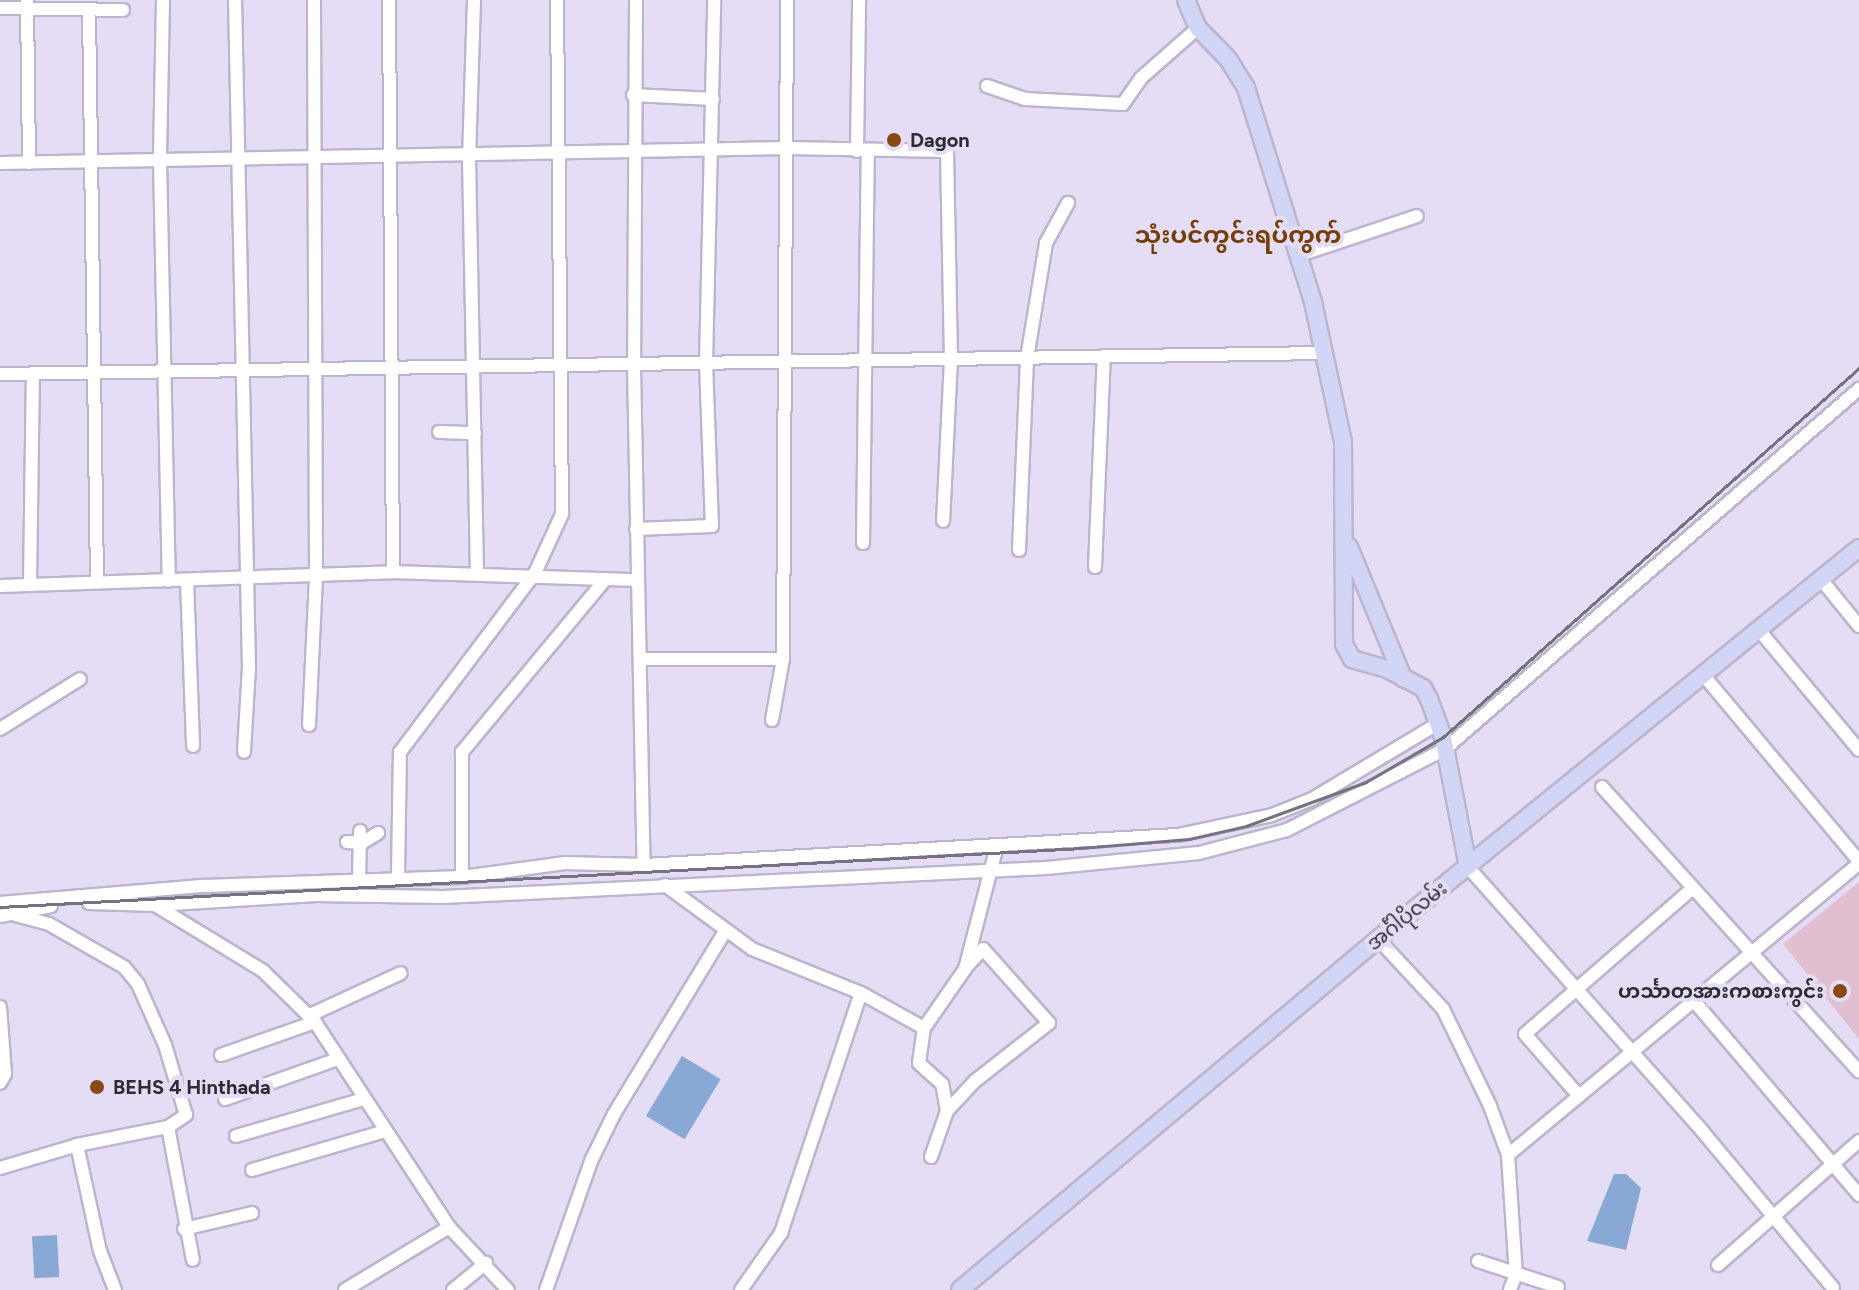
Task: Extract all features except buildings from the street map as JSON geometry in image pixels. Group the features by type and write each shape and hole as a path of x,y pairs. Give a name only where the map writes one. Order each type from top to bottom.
{"main road":[{"path":"1186,0 1198,28 1228,59 1246,88 1300,255 1326,353 1343,442 1346,539 1342,616 1347,652 1361,664 1423,688 1439,723 1468,867"},
{"path":"1346,539 1403,678"},
{"name":"အင်္ဂါပိုလမ်း","path":"960,1290 1378,939 1705,677 1859,548"}],"street":[{"path":"163,0 160,161 169,581"},
{"path":"235,0 246,579 244,752"},
{"path":"309,725 316,576 314,0"},
{"path":"389,0 387,157 393,572"},
{"path":"474,0 469,158 477,574"},
{"path":"398,876 400,752 535,573 562,514 557,366 557,0"},
{"path":"636,0 633,95 634,366 644,865"},
{"path":"636,529 712,526 706,363 714,0"},
{"path":"772,720 783,659 787,0"},
{"path":"859,0 866,363 863,543"},
{"path":"26,4 29,163"},
{"path":"0,8 26,4 123,10"},
{"path":"96,6 89,162 97,582"},
{"path":"987,86 1025,99 1123,104 1141,78 1198,28"},
{"path":"633,95 713,99"},
{"path":"0,163 237,161 313,157 469,158 787,148 863,152 947,151 951,359 943,521"},
{"path":"1019,550 1027,358 1046,243 1068,203"},
{"path":"1300,255 1417,216"},
{"path":"0,374 392,366 634,366 784,359 866,363 1326,353"},
{"path":"1095,567 1104,356"},
{"path":"30,584 33,375"},
{"path":"0,916 16,915 38,907 104,902 155,905 990,871 1199,853 1287,830 1445,749 1859,389"},
{"path":"439,432 475,433"},
{"path":"0,586 393,572 535,573 603,582 638,580"},
{"path":"1820,578 1859,626"},
{"path":"187,580 193,746"},
{"path":"462,877 462,752 603,582"},
{"path":"1759,630 1859,750"},
{"path":"640,659 783,659"},
{"path":"1508,1155 1634,1054 1859,863 1705,677"},
{"path":"0,729 80,679"},
{"path":"0,903 398,876 462,877 565,863 644,865 1178,835 1272,815 1373,765 1439,723"},
{"path":"1602,787 1859,1071"},
{"path":"347,842 378,833"},
{"path":"359,880 361,837"},
{"path":"965,969 997,846"},
{"path":"1468,867 1634,1054 1833,1288"},
{"path":"665,885 724,933 861,993 924,1028"},
{"path":"1579,1096 1525,1034 1692,889"},
{"path":"155,905 263,971 312,1019 449,1227 508,1290"},
{"path":"0,1168 77,1145 168,1127 186,1115 165,1045 138,984 95,948 49,924 16,915"},
{"path":"546,1290 597,1148 724,933"},
{"path":"1378,939 1443,1009 1508,1155 1516,1274 1510,1290"},
{"path":"931,1157 947,1111 975,1081 1049,1023 983,949 965,969 924,1028 919,1063 942,1084 947,1111"},
{"path":"221,1055 312,1019 401,973"},
{"path":"741,1290 781,1233 861,993"},
{"path":"1694,1001 1831,1167 1859,1195"},
{"path":"0,1007 5,1074 0,1083"},
{"path":"225,1099 338,1059"},
{"path":"236,1136 363,1099"},
{"path":"168,1127 184,1229 193,1260"},
{"path":"252,1170 385,1131"},
{"path":"1718,1265 1770,1215 1859,1141"},
{"path":"77,1145 100,1251 115,1290"},
{"path":"184,1229 252,1213"},
{"path":"345,1290 449,1227"},
{"path":"1478,1261 1558,1287"},
{"path":"453,1290 486,1263"}],"shaded area":[{"name":"ဟင်္သာတအားကစားကွင်း","path":"1859,882 1859,1039 1783,944"}],"water":[{"path":"682,1056 721,1079 685,1139 646,1116"},
{"path":"1614,1174 1626,1174 1641,1188 1626,1250 1587,1241"},
{"path":"57,1235 59,1277 34,1278 32,1236"}],"railway":[{"path":"0,907 1081,848 1189,839 1246,826 1366,782 1443,737 1859,368"}],"place":[{"name":"Dagon","path":"894,140"},
{"name":"ဟင်္သာတအားကစားကွင်း","path":"1840,991"},
{"name":"BEHS 4 Hinthada","path":"97,1087"}],"district":[{"name":"သုံးပင်ကွင်းရပ်ကွက်","path":"1238,235"}]}
